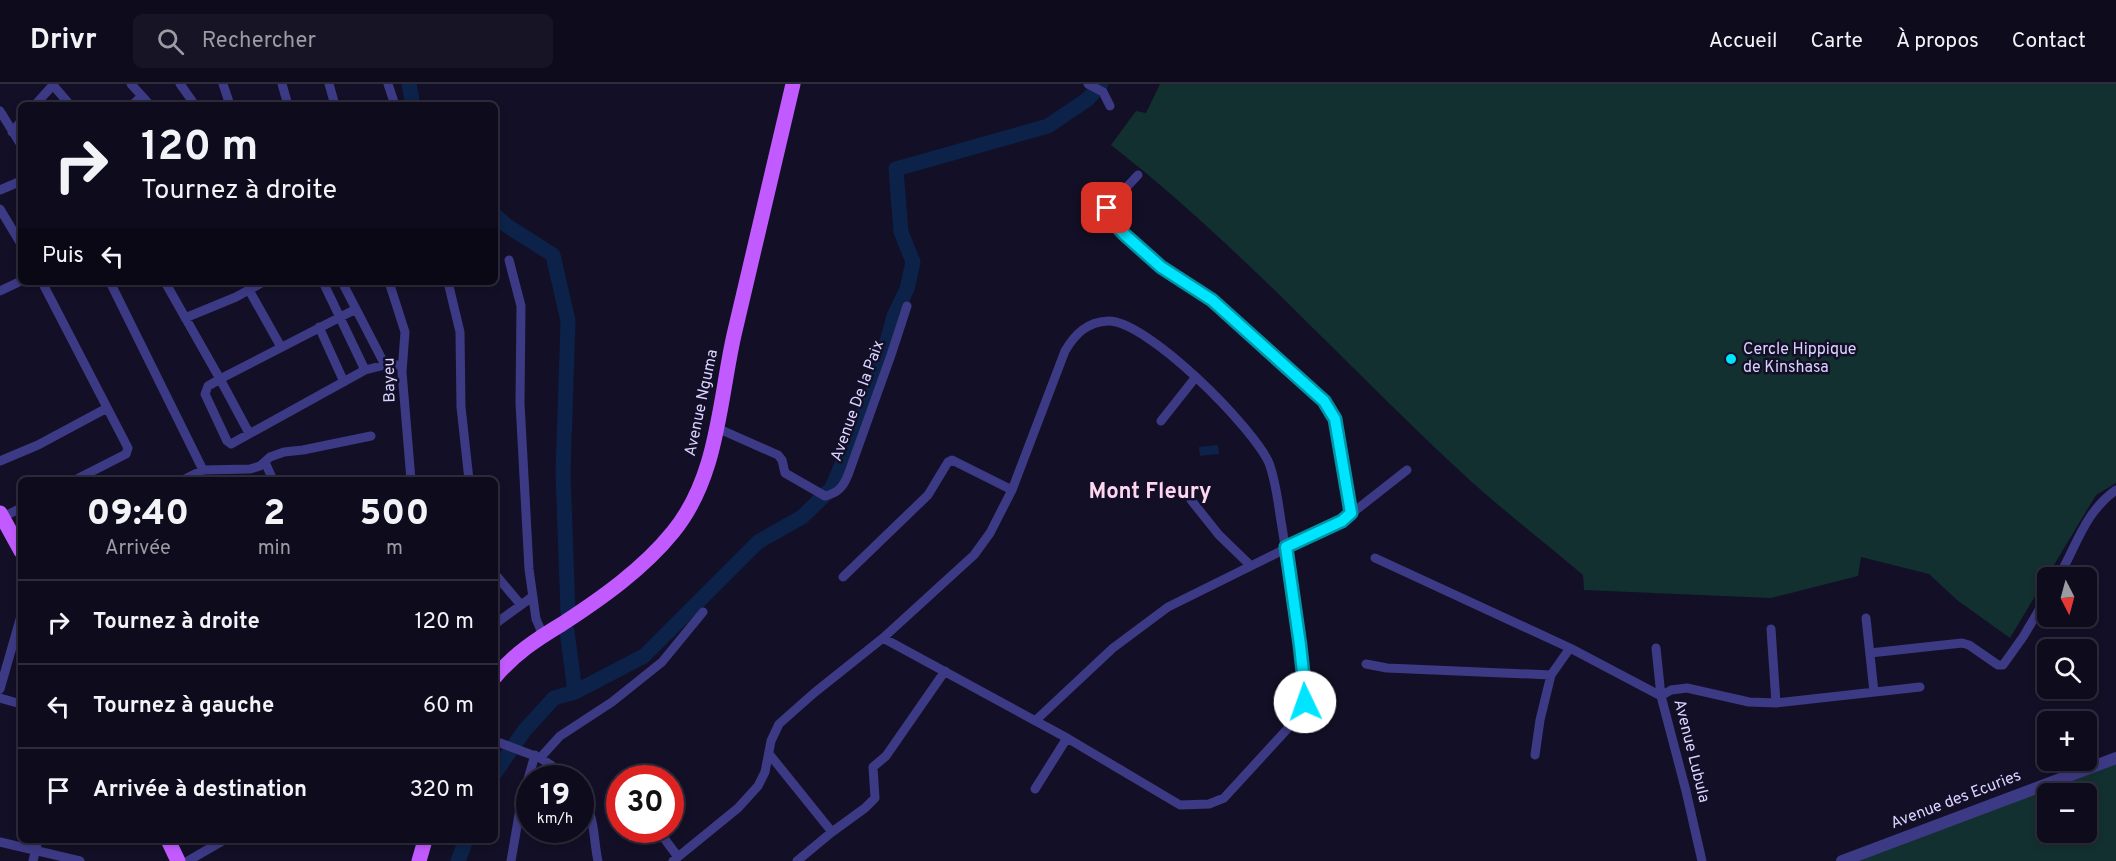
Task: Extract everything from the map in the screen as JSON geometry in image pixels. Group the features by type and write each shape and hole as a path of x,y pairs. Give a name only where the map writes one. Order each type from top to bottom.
{"main road":[{"name":"Avenue Nguma","path":"498,673 523,649 622,581 652,557 675,531 693,501 705,476 717,428 734,337 793,84"},
{"path":"2,515 18,545"},
{"path":"169,843 178,861"},
{"path":"419,861 424,843"}],"street":[{"path":"131,84 147,102"},
{"path":"180,84 193,102"},
{"path":"223,84 229,102"},
{"path":"282,84 287,102"},
{"path":"329,84 334,102"},
{"path":"388,84 394,102"},
{"path":"1088,84 1103,89 1110,106"},
{"path":"37,102 53,85 67,102"},
{"path":"135,102 142,96"},
{"path":"0,111 7,130 18,142"},
{"path":"1138,175 1107,208 1106,214 1124,234 1161,267 1212,300 1324,401 1335,419 1351,513"},
{"path":"0,190 18,182"},
{"path":"0,209 18,239"},
{"path":"509,260 521,306 520,403 532,597 536,620 543,635"},
{"path":"0,291 18,282"},
{"path":"44,285 127,444 126,454 81,477"},
{"path":"111,285 203,470"},
{"path":"167,285 249,433"},
{"path":"185,318 258,285"},
{"path":"324,285 365,370"},
{"path":"344,285 385,365"},
{"name":"Bayeu","path":"390,285 405,332 402,365 411,477"},
{"path":"449,285 460,332 461,407 469,477"},
{"path":"249,290 281,347"},
{"name":"Avenue De la Paix","path":"717,428 777,455 782,460 785,473 823,495 842,488 907,306"},
{"path":"356,309 208,386 205,394 227,441 231,444 365,370 385,365 402,365"},
{"path":"666,843 675,859 738,808 758,786 765,772 771,741 779,724 883,638 974,555 990,533 1012,490 1065,351 1073,336 1098,323 1109,321 1133,329 1176,359 1234,414 1260,447 1275,481 1300,645 1305,702 1290,726 1224,798 1209,804 1180,805 1067,738 883,638"},
{"path":"319,327 344,382"},
{"path":"1161,421 1195,378"},
{"path":"0,460 38,445 107,408"},
{"path":"193,477 203,470 250,469 284,452 371,436"},
{"path":"843,577 928,495 948,462 952,460 1012,490"},
{"path":"265,462 272,477"},
{"path":"1035,721 1113,648 1168,607 1342,521 1407,470"},
{"path":"2064,567 2092,512 2116,490"},
{"path":"1191,500 1219,535 1250,565"},
{"path":"2,515 18,509"},
{"path":"1375,558 1569,648 1661,696 1671,690 1687,688 1749,702 1776,703 1920,687"},
{"path":"498,578 521,605"},
{"path":"498,622 532,597"},
{"path":"511,861 521,803 534,755 612,702 662,662 703,612"},
{"path":"1870,653 1962,643 1969,645 1998,665 2003,664 2024,637 2037,614"},
{"path":"1866,618 1874,692"},
{"path":"0,689 18,626"},
{"path":"1771,629 1776,703"},
{"path":"1535,755 1540,720 1551,675 1569,648"},
{"name":"Avenue Lubula","path":"1656,648 1661,696 1702,861"},
{"path":"1366,664 1387,668 1551,675"},
{"path":"797,861 875,798 873,768 886,756 945,671"},
{"path":"0,698 18,703"},
{"path":"1035,789 1067,738"},
{"path":"498,744 534,755 551,765"},
{"path":"770,755 832,832"},
{"name":"Avenue des Ecuries","path":"1842,861 2116,758"},
{"path":"594,834 598,861"},
{"path":"0,842 80,861"},
{"path":"33,861 37,843"},
{"path":"188,861 219,843"}],"green space":[{"name":"Cercle Hippique de Kinshasa","path":"1160,84 2116,84 2116,483 2096,495 2053,567 2037,567 2037,593 2010,638 1957,600 1929,574 1861,557 1858,576 1771,598 1584,590 1583,575 1462,473 1247,264 1158,183 1111,145 1136,111 1146,113"},
{"path":"2116,764 2116,861 1858,861 2037,794 2037,843 2097,843 2097,783 2065,783"}],"water":[{"path":"1218,445 1219,454 1200,456 1199,447"}],"waterway":[{"path":"409,84 412,102"},
{"path":"498,769 524,731 554,698 575,692 644,656 758,542 802,517 832,488 876,382 894,316 907,289 913,262 901,232 896,169 1048,126 1088,99 1101,84"},
{"path":"498,218 553,255 568,321 563,473 568,613"},
{"path":"567,631 575,692"},
{"path":"458,861 465,843"}],"place":[{"name":"Cercle Hippique de Kinshasa","path":"1731,359"}],"district":[{"name":"Mont Fleury","path":"1150,492"}],"route":[{"path":"1107,208 1106,214 1124,234 1161,267 1212,300 1324,401 1332,411 1351,513 1342,521 1286,547 1300,645 1305,702"}]}
